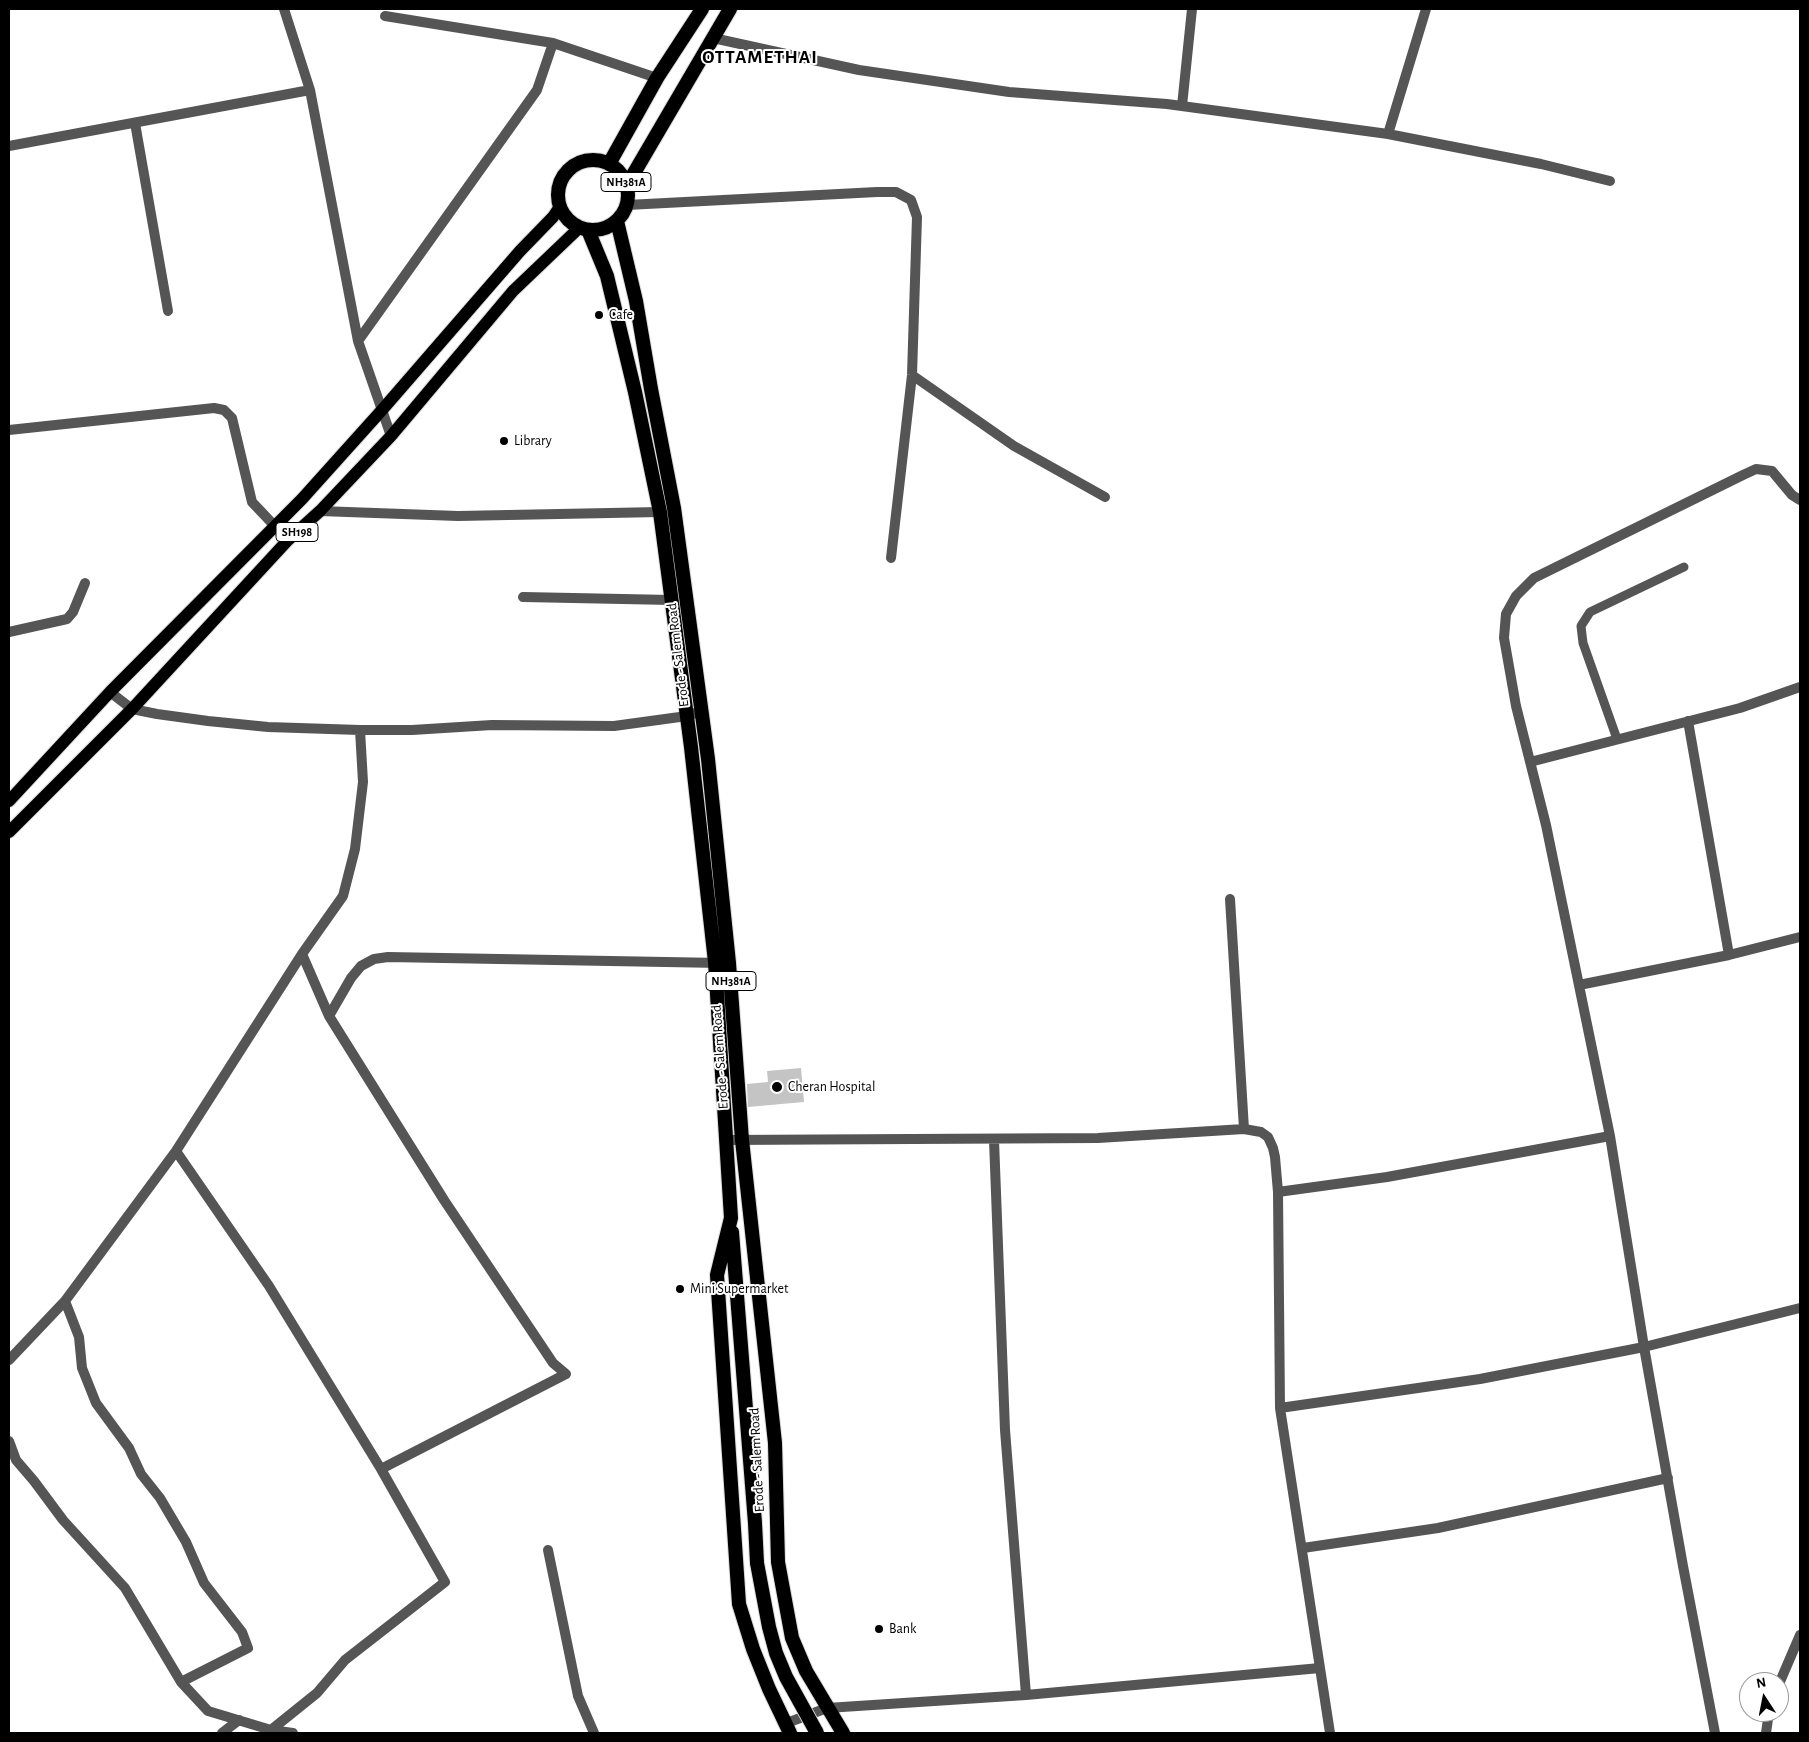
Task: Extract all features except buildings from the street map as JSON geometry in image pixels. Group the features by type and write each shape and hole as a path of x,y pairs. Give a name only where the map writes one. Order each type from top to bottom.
{"highway":[{"name":"NH381A","path":"609,164 657,78 702,9"},
{"name":"NH381A","path":"616,222 627,205 627,185 730,9"},
{"name":"NH381A","path":"583,229 567,220 557,199 560,181 572,166 589,160 598,160 609,164 619,172 627,185"},
{"path":"583,229 599,230 616,222"},
{"name":"Erode - Salem Road","path":"616,222 636,302 674,508 708,759 729,963 742,1140 775,1443 778,1562 792,1638 806,1671 843,1733"},
{"name":"Erode - Salem Road","path":"583,229 607,276 635,392 660,512 672,600 715,962 731,1218 718,1275 739,1604 753,1649 787,1729"},
{"path":"731,1218 757,1563 776,1653 786,1677 817,1733"}],"main road":[{"name":"SH198","path":"9,801 110,692 274,525 302,499 560,208"},
{"name":"SH198","path":"11,825 132,709 288,540 320,511 391,436 513,291 583,229"}],"street":[{"path":"284,9 310,90 358,341 391,436"},
{"path":"1182,106 1192,9"},
{"path":"1388,134 1426,9"},
{"path":"385,16 552,43 657,78"},
{"path":"713,38 859,70 1009,92 1182,106 1388,134 1541,164 1610,180"},
{"path":"358,341 537,90 552,43"},
{"path":"9,146 310,90"},
{"path":"135,123 168,311"},
{"path":"627,205 877,192 896,192 911,200 917,217 912,375 891,558"},
{"path":"912,375 1014,446 1105,497"},
{"path":"9,430 214,408 224,410 232,418 252,502 288,540"},
{"path":"1716,1733 1644,1348 1610,1136 1546,825 1516,706 1504,638 1506,614 1516,596 1534,578 1756,470 1772,471 1792,495 1800,500"},
{"path":"320,511 458,516 660,512"},
{"path":"9,632 67,619 73,612 85,583"},
{"path":"524,598 672,600"},
{"path":"1530,762 1740,708 1800,687"},
{"path":"110,692 132,709 208,721 268,727 360,730 412,730 492,725 614,726 687,716 701,711"},
{"path":"1688,721 1729,955"},
{"path":"9,1360 65,1301 176,1151 302,954 343,896 355,849 363,782 360,730"},
{"path":"1230,899 1244,1129"},
{"path":"1579,985 1729,955 1800,937"},
{"path":"302,954 328,1016 444,1200 553,1363 566,1374 381,1469"},
{"path":"328,1016 351,978 362,966 374,959 388,957 729,963"},
{"path":"726,1140 1098,1138 1244,1129 1260,1132 1268,1137 1275,1157 1278,1192 1280,1408 1330,1733"},
{"path":"1278,1192 1387,1176 1610,1136"},
{"path":"994,1140 1005,1430 1026,1695"},
{"path":"176,1151 269,1286 381,1469 445,1582 345,1660 316,1693 272,1732"},
{"path":"65,1301 79,1337 82,1368 96,1403 129,1448 141,1474 160,1498 186,1542 204,1584 242,1632 248,1648 181,1682"},
{"path":"1280,1408 1480,1380 1644,1348 1800,1308"},
{"path":"9,1441 16,1460 63,1520 125,1588 181,1682 208,1711 272,1732 293,1733"},
{"path":"1303,1548 1438,1528 1668,1478"},
{"path":"548,1550 578,1696 594,1733"},
{"path":"1784,1672 1800,1635"},
{"path":"787,1729 827,1708 1026,1695 1320,1668"},
{"path":"222,1733 239,1720"}],"lane":[{"path":"1617,739 1583,642 1581,626 1590,612 1684,567"}],"place":[{"name":"Cafe","path":"599,315"},
{"name":"Library","path":"504,441"},
{"name":"Cheran Hospital","path":"777,1087"},
{"name":"Mini Supermarket","path":"680,1289"},
{"name":"Bank","path":"879,1629"}],"district":[{"name":"OTTAMETHAI","path":"760,57"}]}
